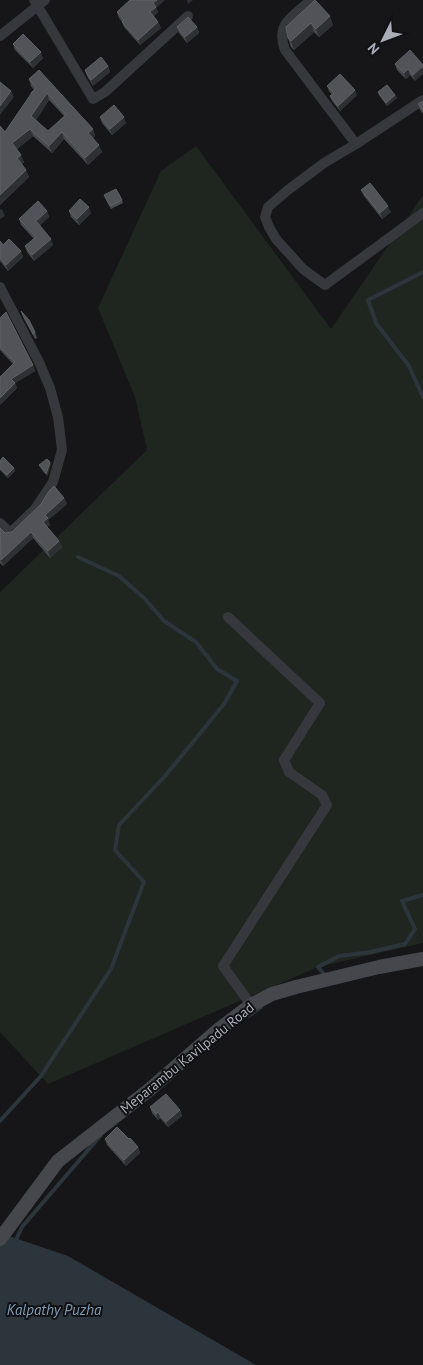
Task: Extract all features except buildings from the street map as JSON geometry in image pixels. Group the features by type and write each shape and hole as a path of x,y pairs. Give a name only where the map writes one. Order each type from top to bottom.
{"main road":[{"name":"Meparambu Kavilpadu Road","path":"0,1238 58,1161 149,1090 218,1030 251,1005 272,994 296,987 379,967 423,959"}],"street":[{"path":"311,0 286,21 281,40 285,50 356,144"},
{"path":"0,36 39,2 93,99 105,92 188,16"},
{"path":"423,100 288,190 268,207 265,217 276,238 303,269 325,285 423,213"},
{"path":"0,287 39,362 50,388 58,417 62,450 53,482 35,510 10,533 0,523"},
{"path":"228,618 320,703 284,760 289,772 322,795 327,805 223,966 251,1005"}],"shaded area":[{"path":"196,146 331,329 423,195 423,943 318,967 48,1084 0,1032 0,592 147,450 135,397 98,308 161,171"}],"water":[{"name":"Kalpathy Puzha","path":"0,1233 68,1256 256,1365 0,1365"}],"waterway":[{"path":"423,272 368,300 376,323 409,366 423,397"},
{"path":"0,1121 41,1076 111,969 144,882 115,850 119,825 166,775 224,704 237,681 217,669 196,642 164,621 145,599 119,576 78,557"},
{"path":"325,975 318,967 339,956 371,952 405,944 415,929 402,901 423,895"},
{"path":"248,1016 261,1007"},
{"path":"15,1242 22,1227 101,1135"}]}
